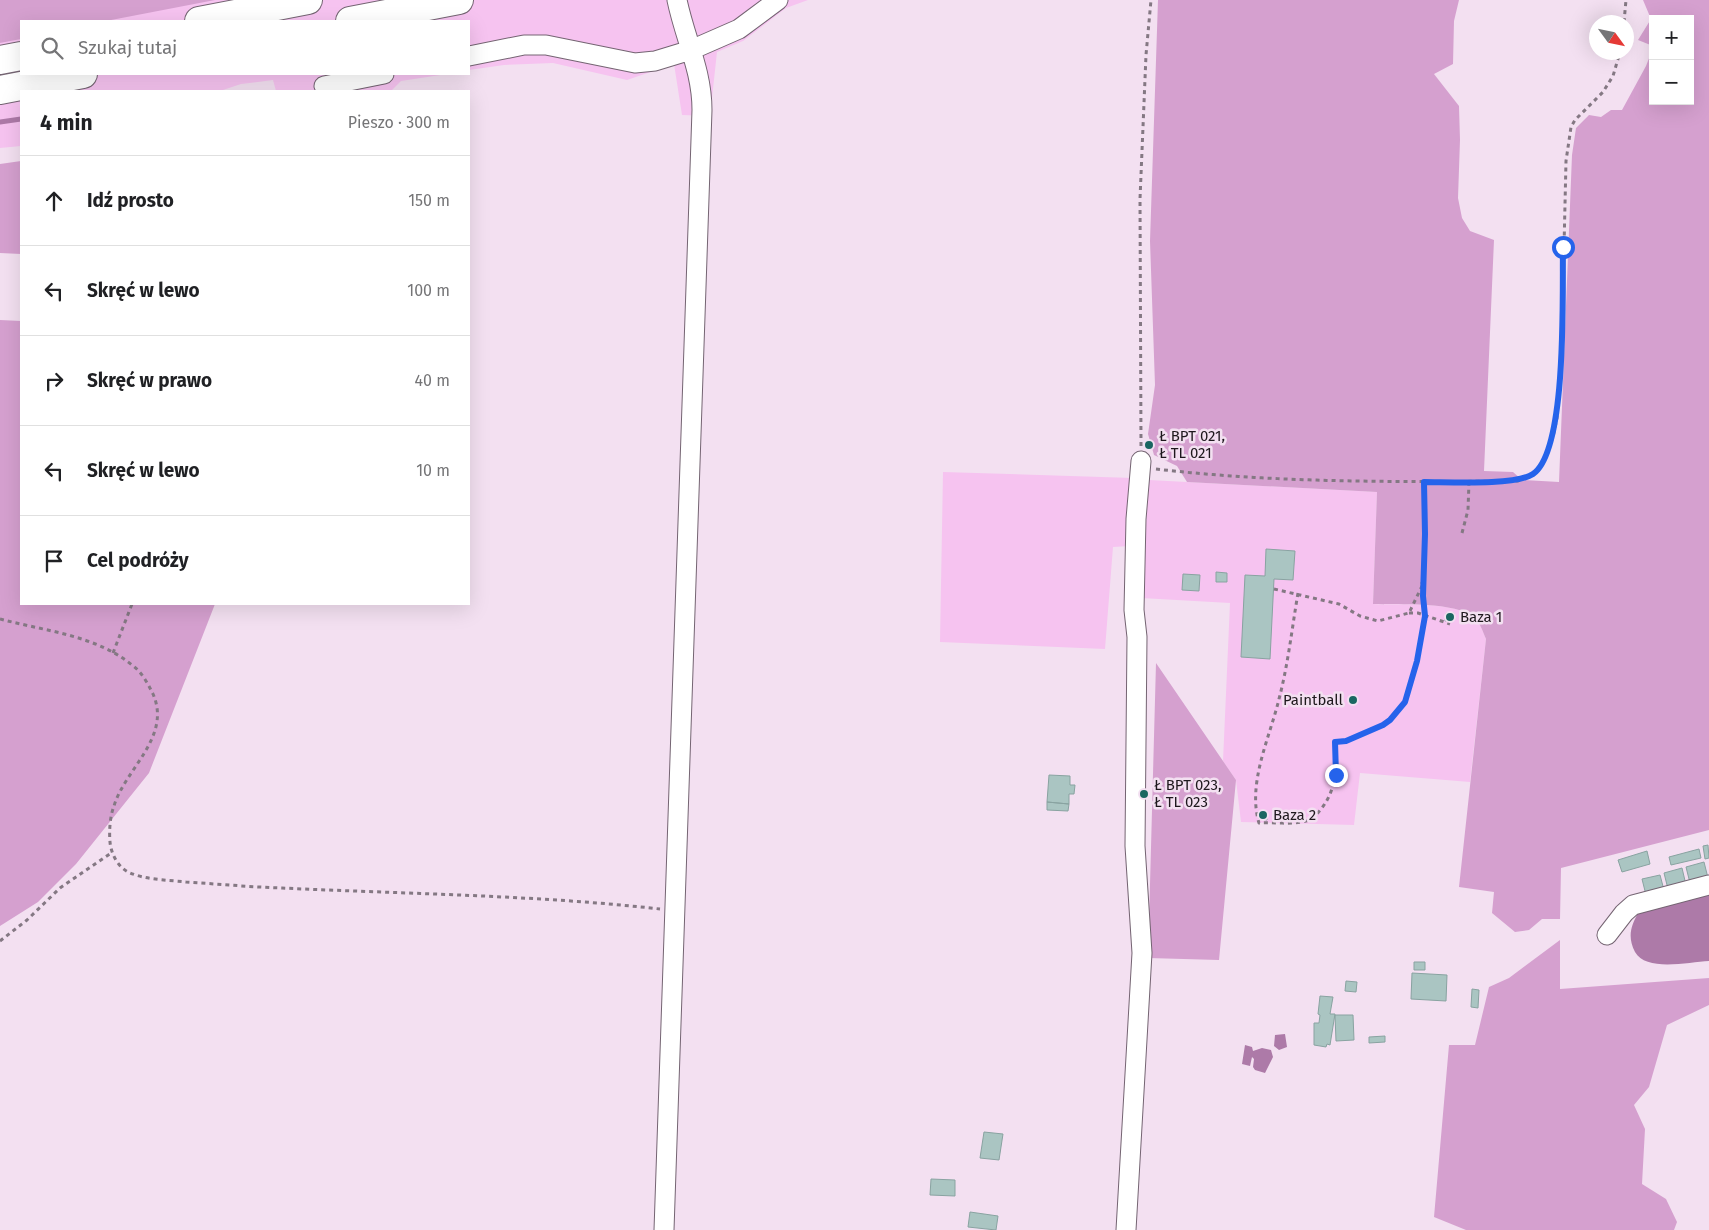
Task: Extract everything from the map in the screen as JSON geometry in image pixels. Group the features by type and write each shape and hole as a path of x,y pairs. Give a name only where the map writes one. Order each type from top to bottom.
{"highway":[{"path":"204,20 308,0"},
{"path":"355,20 459,0"},
{"path":"0,60 20,56"},
{"path":"0,90 78,75"}],"street":[{"path":"664,1230 673,911 702,110 699,72 682,28 677,0"},
{"path":"470,56 524,45 546,45 635,64 655,61 691,50 739,29 778,0"},
{"path":"324,86 379,75"},
{"path":"1126,1230 1142,953 1135,846 1137,637 1134,610 1136,519 1141,464"},
{"path":"1607,936 1633,904 1709,885"}],"path":[{"path":"1141,429 1140,199 1146,55 1151,0"},
{"path":"1625,15 1626,0"},
{"path":"1141,464 1206,475 1283,479 1469,482 1518,481 1534,474 1542,464 1553,436 1557,418 1562,343 1566,161 1571,127 1574,120 1603,92 1616,70 1618,60"},
{"path":"1298,593 1279,700 1263,747 1256,797 1259,823 1308,821 1327,802 1332,792 1336,775 1335,742 1346,741 1383,725 1394,716 1405,702 1417,661 1425,616 1422,582 1425,534 1424,482"},
{"path":"1462,533 1468,510 1469,482"},
{"path":"1409,613 1422,582"},
{"path":"1274,590 1298,593 1339,604 1360,616 1378,621 1409,613 1450,624"},
{"path":"113,653 132,605"},
{"path":"0,618 80,638 113,653 134,666 148,683 158,706 156,727 147,749 114,806 110,836 111,853 128,872 158,879 243,886 602,902 673,911"},
{"path":"0,941 27,920 60,888 111,853"}],"shaded area":[{"path":"0,0 215,0 111,20 20,20 20,39 0,43"},
{"path":"93,0 808,0 786,8 743,41 717,52 710,116 682,115 674,64 627,80 553,63 504,65 470,70 470,20 21,20"},
{"path":"1158,0 1459,0 1454,21 1453,64 1434,74 1459,106 1458,198 1462,218 1470,231 1494,240 1484,471 1513,472 1522,480 1559,482 1572,155 1576,128 1589,115 1601,117 1611,110 1622,110 1649,58 1649,105 1694,105 1694,15 1649,15 1643,0 1709,0 1709,830 1561,868 1560,919 1542,919 1529,930 1515,932 1492,913 1494,892 1459,887 1486,639 1480,625 1475,618 1466,613 1441,606 1373,604 1377,492 1187,482 1177,466 1154,455 1148,434 1155,385 1150,241"},
{"path":"20,20 20,75 440,75 401,81 392,90 276,90 273,80 241,84 223,90 20,90 20,146 0,148 0,26"},
{"path":"1649,22 1649,44 1638,40"},
{"path":"20,161 20,254 0,253 0,164"},
{"path":"0,320 20,321 20,605 215,605 149,773 76,864 38,902 0,926"},
{"path":"943,472 1133,478 1130,546 1113,547 1105,649 940,642"},
{"name":"Paintball","path":"1149,480 1377,492 1373,604 1426,605 1455,609 1475,618 1486,639 1470,782 1360,773 1354,825 1241,822 1236,780 1223,761 1230,603 1141,598"},
{"path":"1156,663 1236,780 1219,960 1148,958"},
{"path":"1709,891 1709,961 1658,964 1640,958 1635,952 1631,941 1632,926 1639,911"},
{"path":"1560,940 1560,989 1709,978 1709,1005 1667,1025 1649,1087 1634,1105 1645,1129 1642,1184 1666,1199 1677,1222 1674,1230 1466,1230 1434,1217 1449,1045 1475,1045 1489,987 1509,978"},
{"path":"1285,1034 1287,1047 1279,1050 1274,1046 1275,1035"},
{"path":"1245,1045 1252,1047 1253,1051 1262,1048 1271,1050 1273,1057 1265,1073 1255,1070 1252,1057 1250,1066 1242,1064"}],"building":[{"path":"1266,549 1295,551 1293,580 1274,579 1270,659 1241,657 1245,575 1265,576"},
{"path":"1216,572 1227,573 1227,582 1216,582"},
{"path":"1183,574 1200,575 1199,591 1182,590"},
{"name":"Baza 1","path":"1446,613 1454,613 1453,621 1445,621"},
{"path":"1049,775 1070,776 1070,785 1075,785 1074,794 1069,794 1069,804 1047,802"},
{"path":"1047,802 1069,804 1068,811 1047,810"},
{"name":"Baza 2","path":"1260,811 1267,812 1267,820 1259,819"},
{"path":"1708,845 1709,858 1705,859 1703,846"},
{"path":"1699,849 1701,858 1671,865 1669,857"},
{"path":"1647,851 1650,864 1622,872 1618,860"},
{"path":"1704,862 1708,878 1690,883 1686,867"},
{"path":"1682,868 1686,885 1668,889 1664,873"},
{"path":"1660,875 1664,890 1646,895 1642,879"},
{"path":"1414,962 1425,962 1425,970 1414,970"},
{"path":"1412,973 1447,975 1446,1001 1411,999"},
{"path":"1346,981 1357,982 1356,992 1345,991"},
{"path":"1472,989 1479,990 1478,1008 1471,1007"},
{"path":"1320,996 1333,997 1330,1014 1335,1014 1330,1045 1327,1044 1326,1047 1314,1045 1314,1023 1319,1023"},
{"path":"1335,1015 1353,1015 1354,1040 1336,1041"},
{"path":"1385,1036 1385,1042 1369,1043 1369,1037"},
{"path":"984,1132 1003,1134 999,1160 980,1158"},
{"path":"931,1179 955,1180 955,1196 930,1195"},
{"path":"970,1212 998,1216 996,1230 968,1227"}],"waterway":[{"path":"0,122 20,119"}],"place":[{"name":"Ł BPT 021, Ł TL 021","path":"1149,445"},
{"name":"Baza 1","path":"1450,617"},
{"name":"Paintball","path":"1353,700"},
{"name":"Ł BPT 023, Ł TL 023","path":"1144,794"},
{"name":"Baza 2","path":"1263,815"}],"route":[{"path":"1336,775 1335,742 1346,741 1363,735 1375,727 1383,725 1398,712 1405,702 1417,661 1422,624 1425,616 1423,596 1425,548 1424,482 1518,481 1534,474 1542,464 1553,436 1557,418 1562,334 1563,247"}]}
